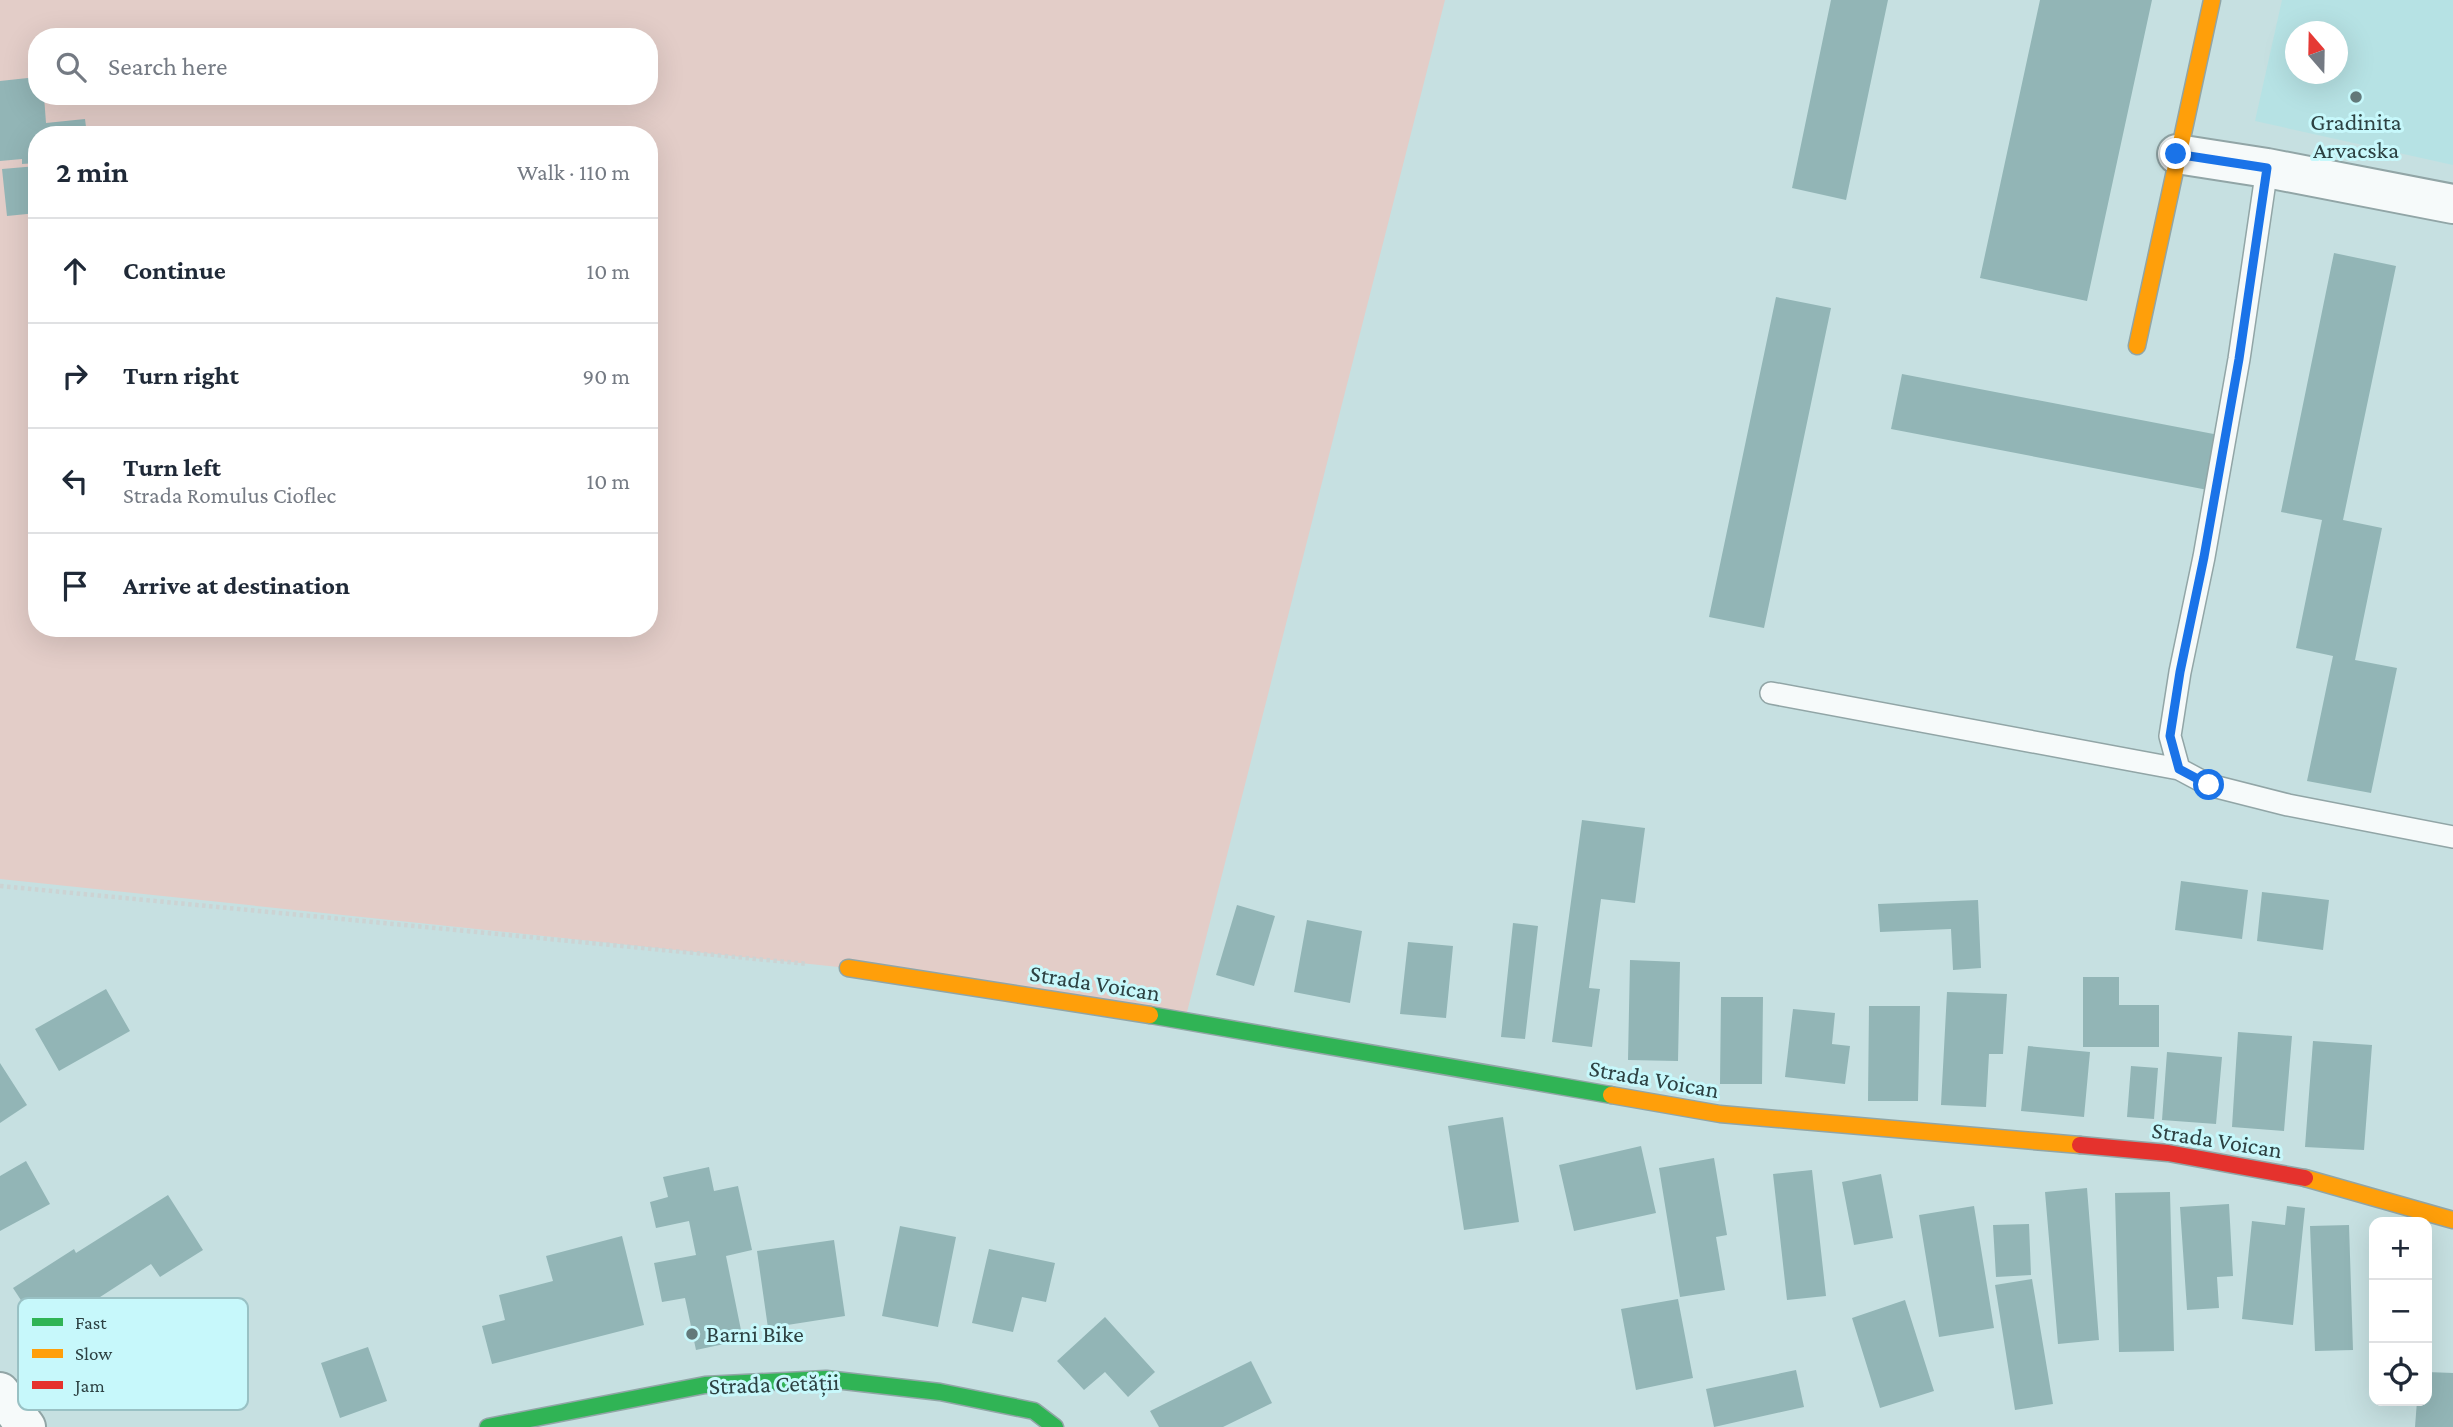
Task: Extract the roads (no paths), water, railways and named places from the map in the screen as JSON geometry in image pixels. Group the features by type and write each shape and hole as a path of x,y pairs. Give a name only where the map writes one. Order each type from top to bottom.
{"street":[{"path":"2137,346 2176,154 2212,0"},
{"path":"2176,154 2267,168 2453,204"},
{"name":"Strada Voican","path":"848,968 1185,1020 1720,1114 2168,1153 2315,1180 2453,1220"},
{"name":"Strada Cetății","path":"488,1427 705,1385 826,1379 940,1392 1034,1411 1055,1427"},
{"path":"0,1392 26,1427"}],"lane":[{"path":"2179,769 2170,736 2239,359 2267,168"},
{"path":"1771,693 2179,769 2209,785 2288,805 2453,836"}],"place":[{"name":"Gradinita Arvacska","path":"2356,97"},
{"name":"Barni Bike","path":"692,1334"}]}
